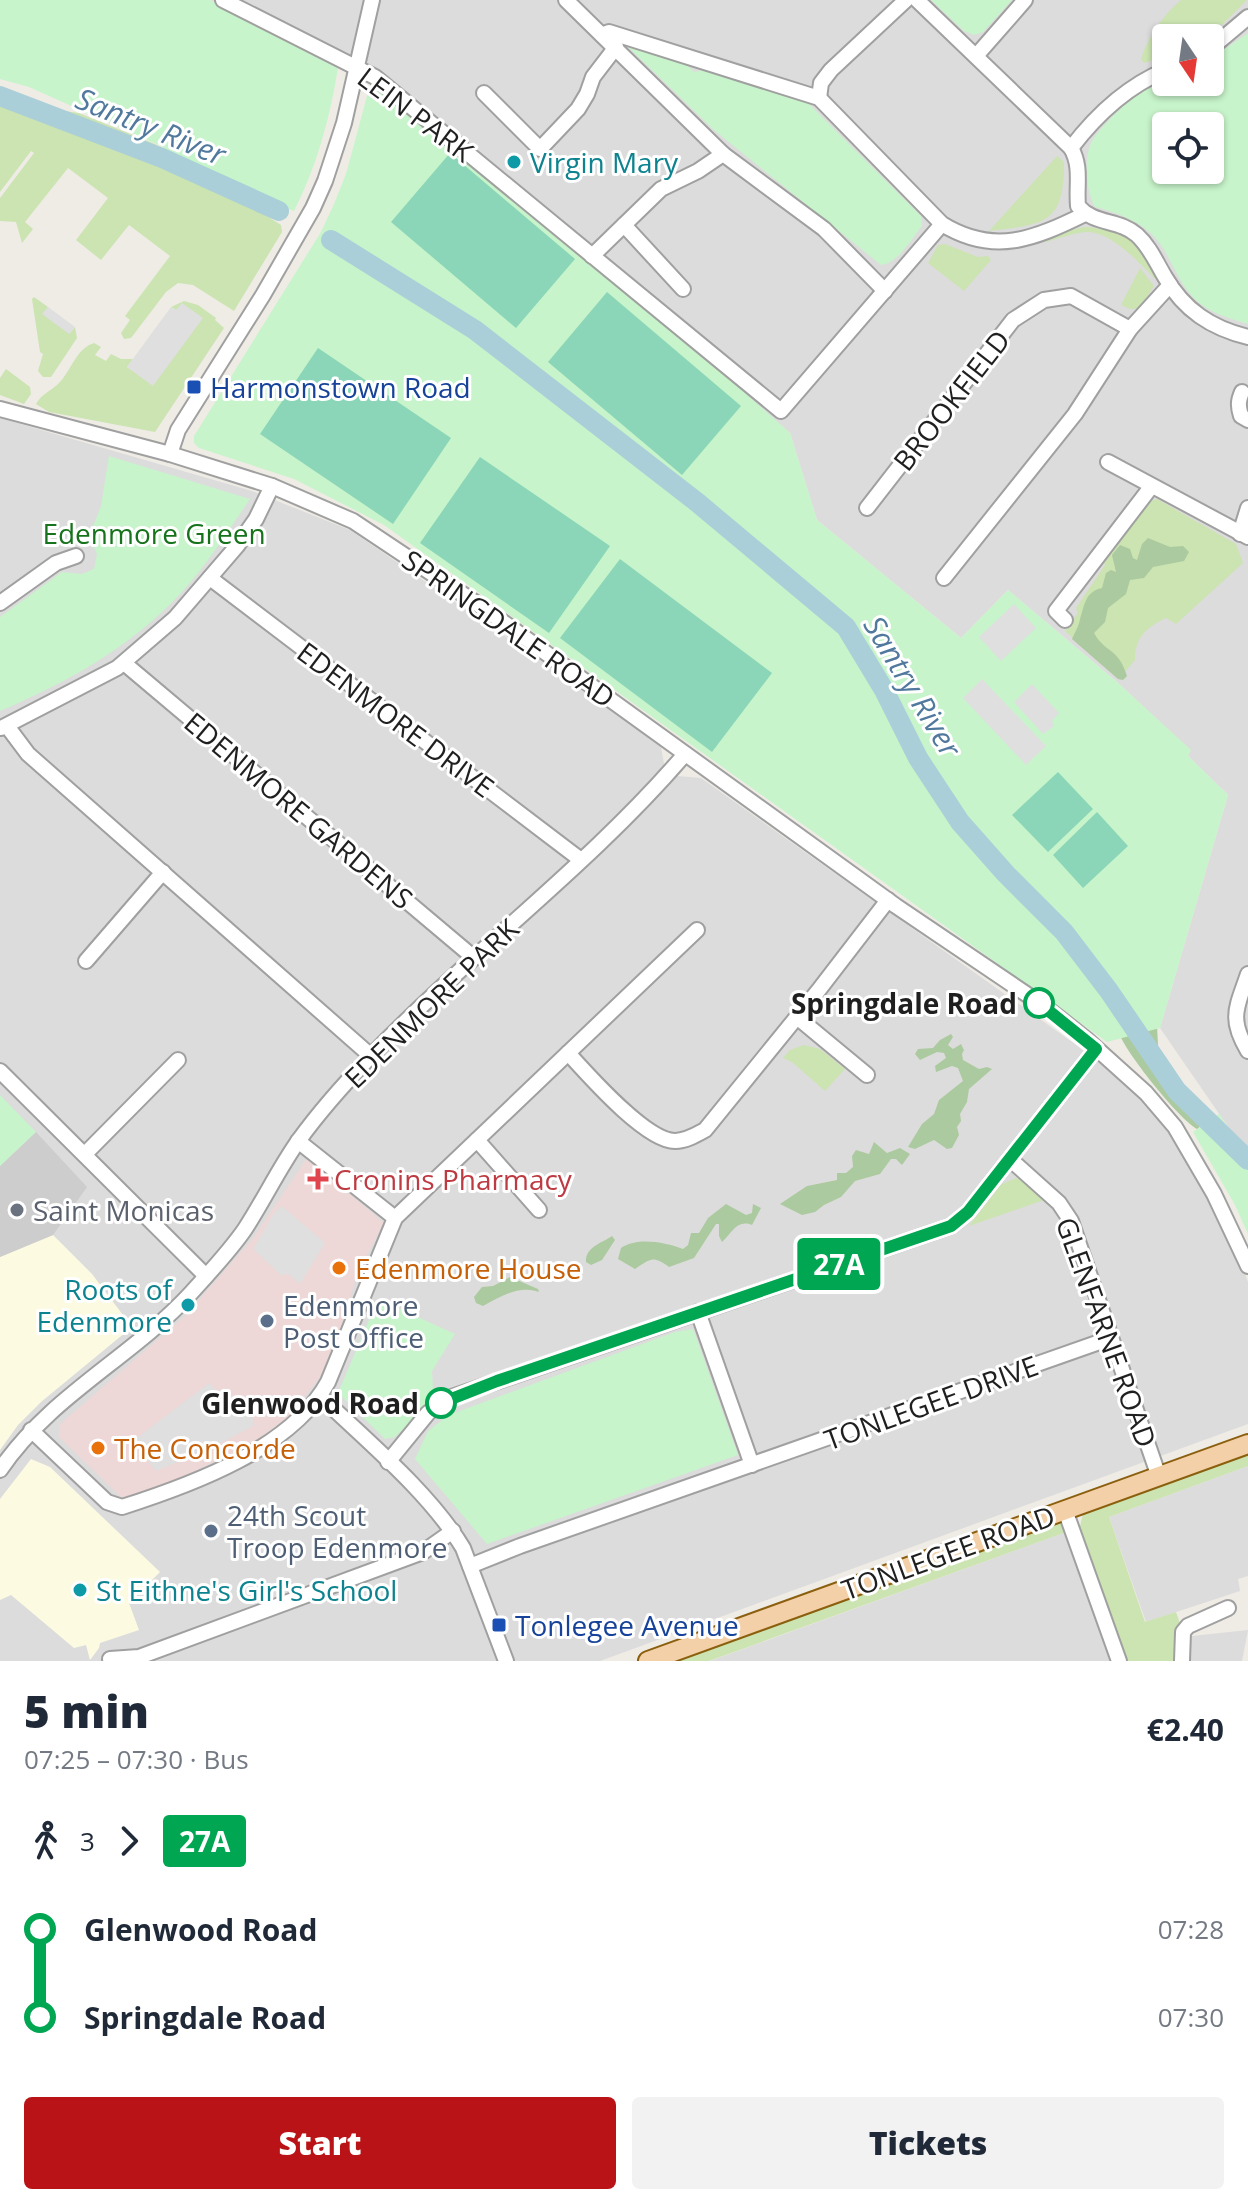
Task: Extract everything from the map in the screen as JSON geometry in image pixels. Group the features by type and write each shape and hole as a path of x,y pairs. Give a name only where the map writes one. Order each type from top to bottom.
{"main road":[{"name":"TONLEGEE ROAD","path":"648,1661 1248,1444"}],"street":[{"name":"LEIN PARK","path":"223,0 375,77 781,411 885,291"},
{"path":"170,454 178,430 263,295 313,208 344,123 372,0"},
{"path":"566,0 723,154 824,229 885,291 942,224"},
{"path":"819,98 821,83 831,70 906,0"},
{"path":"917,0 1071,148 1079,176 1078,206 1085,214 1125,227 1136,234 1155,258 1170,285 1194,313 1228,332 1248,337"},
{"path":"976,56 1025,0"},
{"path":"1224,37 1248,17"},
{"path":"602,35 609,32 819,98 942,224 963,237 1001,243 1048,233 1085,214"},
{"name":"LEIN PARK","path":"484,93 540,149 578,109 593,77 616,47"},
{"path":"1071,148 1120,94 1152,75"},
{"path":"592,256 661,189 698,171 723,154"},
{"path":"624,225 683,289"},
{"path":"944,578 1075,414 1130,329 1170,285"},
{"name":"BROOKFIELD","path":"867,508 1013,320 1044,300 1071,296 1130,329"},
{"path":"1242,392 1239,408 1241,416 1248,420"},
{"name":"SPRINGDALE ROAD","path":"0,409 170,454 272,486 353,521 485,609 888,900 1044,1006 1096,1049 1146,1093 1175,1127 1214,1194 1248,1266"},
{"path":"1108,462 1244,536 1248,508"},
{"path":"272,486 256,519 175,618 124,663 66,697 3,727 28,754 371,1056"},
{"path":"1065,620 1056,611 1151,487"},
{"path":"0,603 56,563 76,556"},
{"name":"EDENMORE DRIVE","path":"210,578 581,860"},
{"name":"EDENMORE GARDENS","path":"124,663 473,957"},
{"name":"EDENMORE PARK","path":"0,1470 31,1430 70,1394 154,1328 206,1276 244,1231 298,1141 371,1056 473,957 581,860 664,779 685,754"},
{"path":"86,961 163,872"},
{"path":"568,1053 654,1136 674,1141 689,1138 705,1130 888,900"},
{"path":"31,1430 107,1502 122,1507 234,1463 276,1439 320,1396 395,1218 697,930"},
{"path":"1248,974 1237,1008 1236,1023 1237,1033 1248,1051"},
{"path":"797,1017 867,1075"},
{"path":"388,1462 428,1413 446,1399 951,1226 968,1212 1011,1160 1096,1049"},
{"path":"85,1154 178,1060"},
{"path":"0,1071 206,1276"},
{"path":"477,1140 539,1210"},
{"path":"298,1141 395,1218"},
{"name":"GLENFARNE ROAD","path":"1011,1160 1059,1203 1071,1221 1159,1477"},
{"path":"698,1312 752,1465"},
{"name":"TONLEGEE DRIVE","path":"470,1566 1111,1338"},
{"path":"320,1396 453,1531 470,1566 506,1661"},
{"path":"1065,1510 1119,1661"},
{"path":"110,1659 139,1657 423,1552 453,1531"},
{"path":"1182,1661 1183,1632 1188,1626 1228,1608"}],"shaded area":[{"path":"210,0 1248,0 1248,1146 1244,1150 1160,1028 1228,795 1188,756 1190,750 1117,682 1008,590 961,638 817,520 790,433 373,84"},
{"path":"182,303 203,318 153,386 127,367 171,307 176,310"},
{"path":"48,307 75,327 69,334 42,314"},
{"path":"0,418 252,491 350,530 594,697 661,747 666,775 701,778 1113,1071 1179,1138 1224,1218 1248,1282 1248,1424 600,1661 0,1661"},
{"path":"1014,604 1036,628 1001,661 979,637"},
{"path":"982,679 1046,746 1026,765 963,698"},
{"path":"1032,684 1059,713 1052,721 1054,726 1043,734 1014,702"},
{"path":"36,1132 87,1187 53,1235 0,1257 0,1166"},
{"path":"307,1158 384,1223 357,1273 333,1361 289,1416 257,1441 154,1491 123,1499 59,1437 59,1425 184,1317 254,1237"},
{"path":"282,1206 325,1243 300,1284 287,1273 282,1276 253,1249 274,1213"},
{"path":"53,1235 92,1274 132,1327 41,1402 18,1425 0,1450 0,1257"},
{"path":"209,1383 217,1391 225,1388 253,1419 253,1426 212,1448 156,1471 133,1441"},
{"path":"31,1459 50,1467 160,1572 129,1603 139,1630 100,1643 90,1660 86,1645 74,1648 11,1595 0,1600 0,1499"},
{"path":"1248,1466 1248,1576 1238,1579 1240,1591 1146,1622 1109,1517"},
{"path":"1072,1530 1117,1661 710,1661"},
{"path":"1248,1630 1242,1661 1182,1661 1183,1637"}],"green space":[{"path":"0,0 210,0 338,68 322,141 294,211 191,171 161,146 29,87 0,79"},
{"path":"931,0 1012,0 983,32 974,35 964,31"},
{"path":"1181,0 1247,0 1222,24 1160,24"},
{"path":"1248,33 1248,324 1202,305 1182,283 1163,248 1150,232 1134,221 1095,207 1092,201 1087,165 1092,141 1113,116 1152,86 1152,96 1224,96 1224,49"},
{"path":"1152,34 1152,60 1144,63 1141,59"},
{"path":"623,42 683,61 694,72 709,69 808,103 921,216 922,226 899,255 881,265 714,130"},
{"path":"373,84 689,343 790,433 817,520 961,638 1008,590 1117,682 1191,750 1188,756 1228,795 1160,1028 1107,1042 384,525 294,479 199,448 194,443 194,436 321,232 346,174 370,85"},
{"path":"0,102 79,113 155,144 281,225 282,232 234,311 193,285 178,283 166,292 131,338 124,339 121,333 130,320 125,316 170,256 129,225 101,260 76,240 108,198 68,168 25,222 33,229 22,243 16,222 0,221 0,198 34,153 31,151 0,192"},
{"path":"450,153 575,259 516,328 391,222"},
{"path":"1057,156 1064,162 1063,182 1060,198 1048,217 1025,226 989,231"},
{"path":"1083,227 1113,231 1129,239 1142,252 1155,279 1124,249 1096,233 1076,234 1043,243"},
{"path":"945,244 978,257 988,256 991,260 964,291 928,263 938,245"},
{"path":"1140,268 1154,286 1139,309 1130,309 1121,305"},
{"path":"607,292 741,406 682,475 548,362"},
{"path":"34,297 48,307 43,314 70,333 75,327 77,338 51,377 43,377 38,371 43,354 40,352"},
{"path":"184,301 198,305 224,328 155,432 49,412 36,404 60,382 83,350 94,343 101,347 95,355 106,361 111,354 121,359 133,359 127,367 153,385 176,310 171,307"},
{"path":"318,348 451,438 393,524 260,434"},
{"path":"6,369 30,387 31,394 24,404 0,395 0,378"},
{"name":"Edenmore Green","path":"109,456 250,499 190,583 140,631 73,676 0,711 0,617 62,572 82,574 94,569 97,554 89,537 101,506"},
{"path":"480,457 610,546 549,633 420,543"},
{"path":"1157,499 1236,544 1243,563 1176,624 1166,618 1147,630 1137,645 1135,660 1119,679 1065,631 1078,613 1076,608 1105,565 1103,561 1147,502"},
{"path":"1148,538 1170,547 1183,546 1189,552 1184,561 1153,567 1144,578 1130,580 1126,594 1108,608 1105,622 1094,633 1120,660 1127,676 1123,680 1072,639 1089,596 1102,588 1106,573 1111,570 1116,572 1112,555 1120,545 1130,549 1137,560 1142,544"},
{"path":"620,559 772,673 712,752 560,638"},
{"path":"1058,772 1093,809 1048,852 1012,815"},
{"path":"1097,812 1128,846 1083,888 1053,855"},
{"path":"1157,1025 1158,1045 1154,1048 1211,1119 1197,1129 1153,1084 1118,1031"},
{"path":"951,1034 953,1037 948,1045 953,1049 961,1044 963,1060 979,1069 992,1069 969,1089 957,1127 959,1135 952,1148 947,1149 934,1140 915,1149 908,1147 922,1124 934,1114 939,1100 963,1081 958,1068 952,1066 936,1072 935,1066 946,1058 944,1053 937,1052 920,1060 915,1054 918,1049 933,1048"},
{"path":"804,1045 820,1049 845,1069 825,1091 792,1062 783,1058 790,1050"},
{"path":"0,1095 36,1132 0,1166"},
{"path":"1219,1114 1243,1149 1248,1146 1248,1234 1193,1132"},
{"path":"874,1142 887,1153 900,1148 910,1154 902,1165 891,1159 880,1174 855,1181 841,1197 815,1212 802,1215 780,1204 807,1186 837,1180 837,1173 846,1173 853,1167 852,1156 856,1150 869,1154"},
{"path":"1016,1178 1025,1182 1044,1200 969,1226 1000,1185"},
{"path":"726,1204 746,1215 752,1213 753,1204 761,1208 752,1225 739,1225 722,1242 719,1224 716,1224 694,1258 669,1267 652,1260 635,1269 618,1259 621,1248 635,1243 660,1243 683,1249 688,1245 691,1233 699,1233 708,1218"},
{"path":"612,1236 615,1240 602,1260 591,1265 586,1262 591,1249"},
{"path":"510,1277 539,1292 517,1291 483,1306 476,1303 474,1297 482,1287 493,1286"},
{"path":"378,1299 455,1334 432,1371 433,1390 428,1404 395,1437 385,1439 338,1393"},
{"path":"693,1329 738,1455 487,1544 415,1459 428,1431 449,1415 675,1332"},
{"path":"1248,1453 1248,1466 1109,1517 1145,1622 1176,1612 1183,1632 1182,1661 1126,1661 1079,1530 1083,1514"},
{"path":"1064,1510 1072,1530 709,1661 648,1661"}],"waterway":[{"name":"Santry River","path":"0,96 162,158 279,211"},
{"name":"Santry River","path":"331,240 475,330 698,503 846,627 884,690 918,758 960,822 1064,932 1109,991 1177,1091 1248,1160"}],"bus line":[{"name":"27A","path":"441,1403 497,1381 951,1226 968,1212 1011,1160 1096,1049 1039,1003"}],"place":[{"name":"Virgin Mary","path":"514,162"},
{"name":"Harmonstown Road","path":"194,387"},
{"name":"Springdale Road","path":"1039,1003"},
{"name":"Cronins Pharmacy","path":"318,1179"},
{"name":"Saint Monicas","path":"17,1210"},
{"name":"Edenmore House","path":"339,1268"},
{"name":"Roots of Edenmore","path":"188,1305"},
{"name":"Edenmore Post Office","path":"267,1321"},
{"name":"Glenwood Road","path":"441,1403"},
{"name":"The Concorde","path":"98,1448"},
{"name":"24th Scout Troop Edenmore","path":"211,1531"},
{"name":"St Eithne's Girl's School","path":"80,1590"},
{"name":"Tonlegee Avenue","path":"499,1625"}]}
